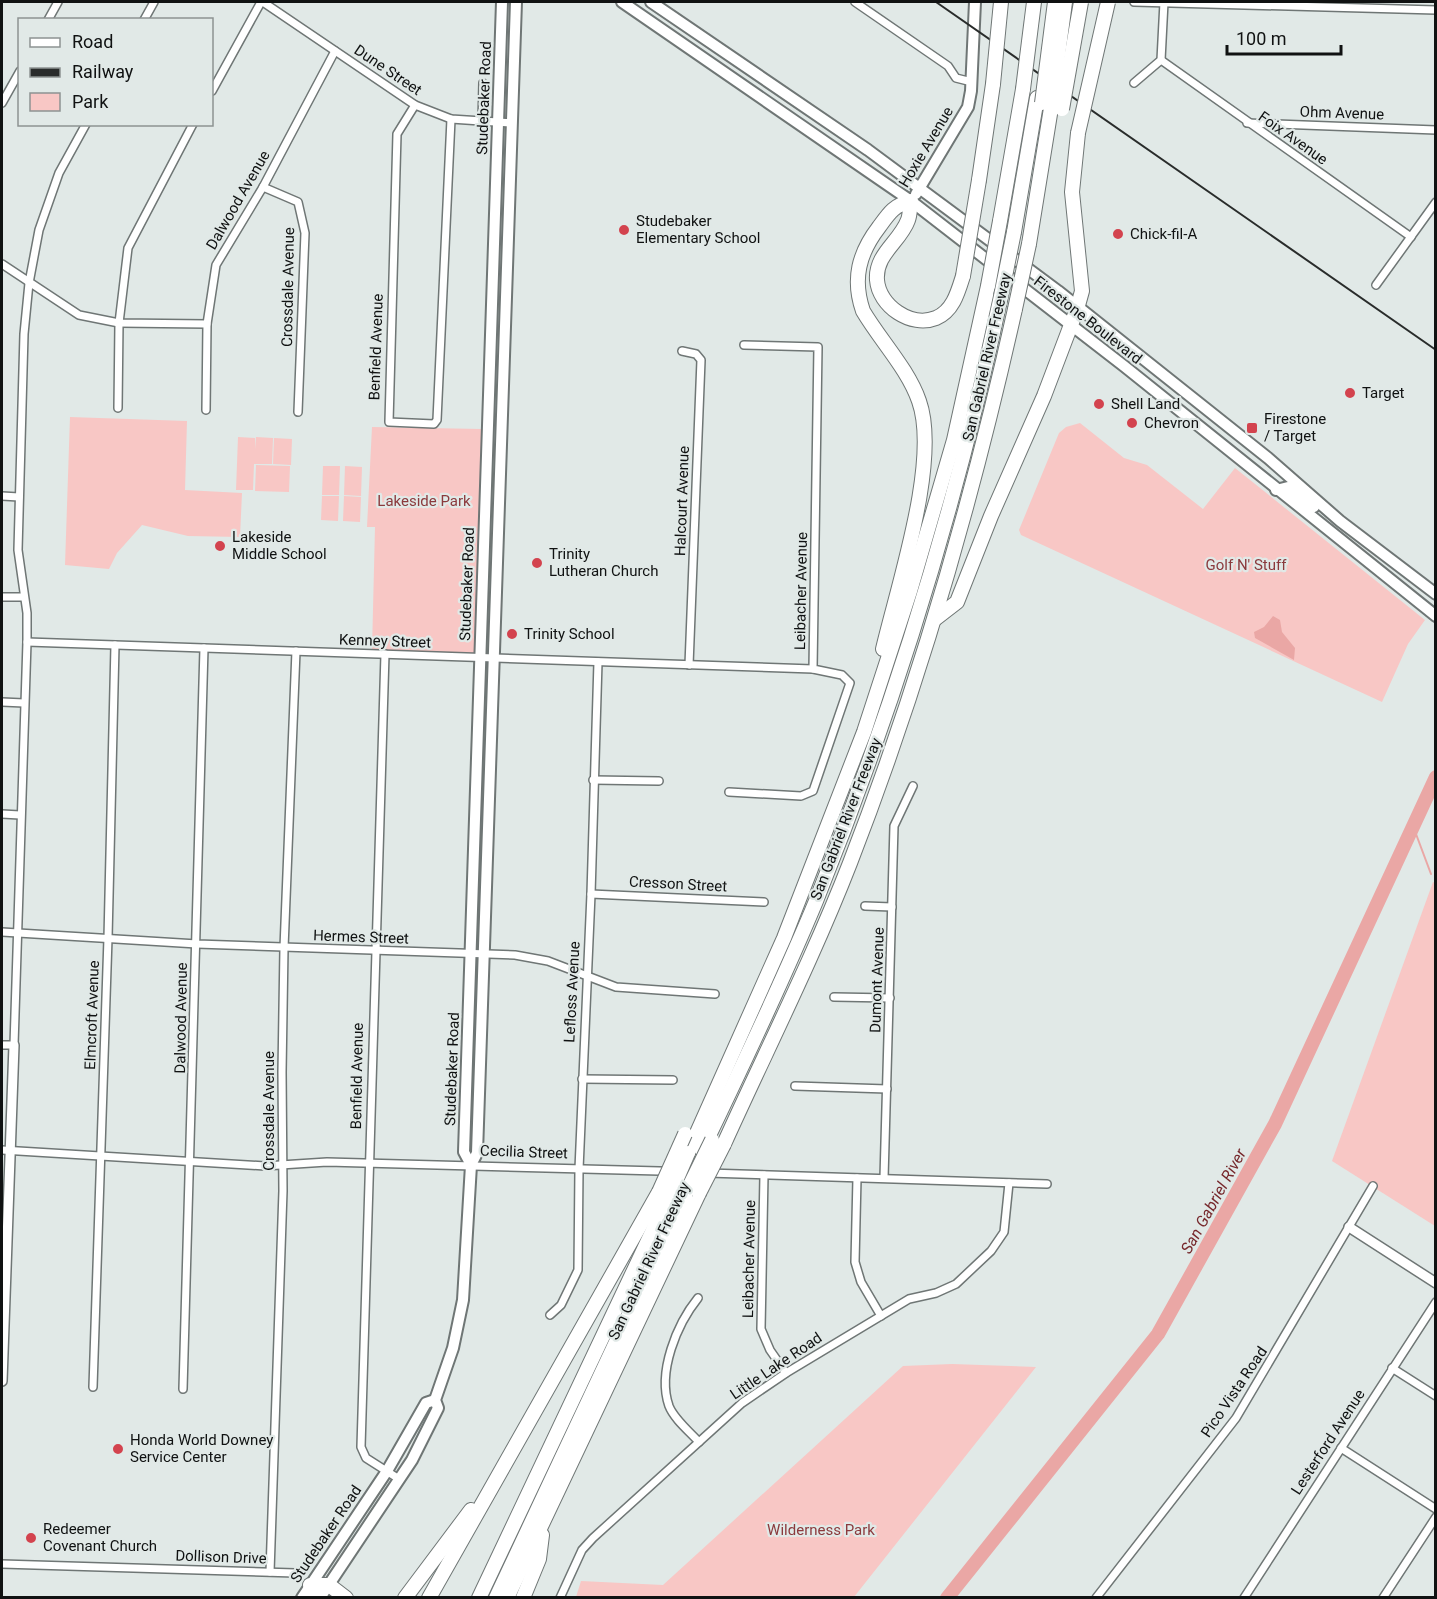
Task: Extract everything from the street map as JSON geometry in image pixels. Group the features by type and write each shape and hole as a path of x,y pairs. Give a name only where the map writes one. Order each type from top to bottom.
{"highway":[{"path":"864,732 911,534 927,438 918,398 863,311 858,296 857,279 860,259 870,238 895,205 911,201 909,219 880,261 877,282 887,304 894,311 915,319 936,318 952,304 963,276 979,180 993,84 1001,2"},
{"name":"San Gabriel River Freeway","path":"507,1598 544,1521 680,1193 740,1035 784,938 864,732 910,591 954,440 1000,221 1023,89 1034,2"},
{"path":"1048,104 1049,2"},
{"path":"1048,104 1055,2"},
{"path":"718,1142 813,921 888,724 952,521 1008,302 1048,104 1065,2"},
{"path":"1048,104 1081,2"},
{"path":"935,619 957,602 1072,326 1077,309 1082,291 1072,192 1078,133 1108,2"},
{"name":"San Gabriel River Freeway","path":"479,1598 599,1348 680,1193 718,1142 849,865 935,619 983,452 1021,237 1046,137 1048,104"},
{"path":"694,1153 815,903 890,700 949,511 1008,302"},
{"path":"496,1598 680,1193 685,1134 740,1035"},
{"path":"429,1598 510,1457 680,1193"},
{"path":"405,1598 510,1457"},
{"path":"523,1598 538,1559 544,1521"},
{"path":"315,1593 328,1585 346,1598"}],"main road":[{"name":"Studebaker Road","path":"471,1165 464,1152 502,2"},
{"name":"Studebaker Road","path":"328,1585 399,1479 437,1413 435,1400 453,1348 463,1300 471,1165 477,1153 516,2"},
{"name":"Firestone Boulevard","path":"622,2 636,5 662,29 911,201 1436,616"},
{"name":"Firestone Boulevard","path":"651,2 920,188 1058,291 1077,309 1268,458 1340,521 1436,594"},
{"name":"Hoxie Avenue","path":"911,201 968,107 972,82 975,2"},
{"path":"662,29 672,16"},
{"path":"501,23 508,29 507,54 514,64"},
{"path":"500,58 505,68 504,93 507,98 513,99"},
{"path":"730,77 740,64"},
{"path":"1276,490 1288,487 1326,517 1340,521"},
{"name":"Studebaker Road","path":"302,1598 315,1593 426,1403 435,1400"}],"street":[{"path":"49,18 58,2"},
{"path":"145,18 154,2"},
{"path":"213,90 262,2"},
{"name":"Dune Street","path":"262,2 415,105 451,119 512,123"},
{"path":"855,2 948,66 956,78 972,82"},
{"path":"1134,2 1436,10"},
{"path":"1134,83 1161,60 1164,2"},
{"path":"1426,2 1426,10"},
{"name":"Dalwood Avenue","path":"206,410 207,324 216,265 263,187 335,51"},
{"name":"Foix Avenue","path":"1161,60 1411,237"},
{"path":"2,104 18,75"},
{"name":"Studebaker Road","path":"482,121 483,83"},
{"name":"Benfield Avenue","path":"415,105 397,134 389,422 434,424 437,420 451,119"},
{"name":"Ohm Avenue","path":"1247,123 1436,130"},
{"path":"2,1381 5,1150 14,1045 19,933 20,814 27,642 27,613 18,550 24,334 29,283 39,230 59,173 85,126"},
{"path":"118,408 119,323 128,248 192,126"},
{"name":"Crossdale Avenue","path":"263,187 298,202 305,232 298,411"},
{"path":"1376,285 1436,202"},
{"path":"2,264 79,315 119,323 207,324"},
{"name":"Leibacher Avenue","path":"729,792 801,796 813,791 850,683 842,675 813,669 818,347 744,345"},
{"name":"Halcourt Avenue","path":"682,351 700,357 701,375 689,665"},
{"path":"2,496 19,496"},
{"path":"2,597 23,597"},
{"name":"Kenney Street","path":"27,642 813,669"},
{"name":"Elmcroft Avenue","path":"93,1387 115,645"},
{"name":"Dalwood Avenue","path":"183,1389 204,648"},
{"name":"Crossdale Avenue","path":"270,1572 283,1191 285,948 296,651"},
{"name":"Benfield Avenue","path":"385,654 374,950 361,1447 366,1458 399,1479"},
{"name":"Lefloss Avenue","path":"550,1315 561,1305 578,1270 579,1169 598,662"},
{"path":"2,702 24,703"},
{"path":"593,780 659,781"},
{"name":"Dumont Avenue","path":"884,1178 894,826 913,786"},
{"path":"2,814 20,814"},
{"name":"Cresson Street","path":"591,894 764,902"},
{"path":"865,906 892,907"},
{"name":"Hermes Street","path":"2,932 285,948 515,955 548,961 616,987 715,994"},
{"path":"834,997 890,998"},
{"path":"2,1044 14,1045"},
{"path":"582,1079 673,1080"},
{"path":"795,1086 886,1089"},
{"name":"Cecilia Street","path":"5,1150 191,1163 282,1165 327,1162 471,1165 1047,1184"},
{"name":"Leibacher Avenue","path":"764,1175 761,1329 770,1350 786,1373"},
{"path":"857,1178 855,1262 861,1282 881,1316"},
{"name":"Little Lake Road","path":"560,1598 582,1550 742,1403 786,1373 909,1299 936,1293 956,1284 991,1251 1004,1232 1009,1183"},
{"name":"Pico Vista Road","path":"1096,1598 1236,1418 1373,1186"},
{"path":"1349,1227 1436,1283"},
{"path":"698,1298 685,1315 668,1356 667,1396 670,1409 699,1442"},
{"name":"Lesterford Avenue","path":"1244,1598 1436,1302"},
{"path":"1392,1368 1436,1396"},
{"path":"1341,1448 1436,1509"},
{"path":"1383,1598 1436,1517"},
{"name":"Dollison Drive","path":"2,1564 296,1573"}],"green space":[{"path":"70,417 187,421 185,490 242,493 240,537 188,536 142,525 117,553 109,569 65,565"},
{"name":"Golf N' Stuff","path":"1080,423 1124,458 1147,465 1203,509 1235,468 1425,620 1408,644 1382,702 1021,535 1019,530 1059,433 1066,427"},
{"name":"Lakeside Park","path":"372,427 482,429 474,653 372,650 375,527 367,527"},
{"path":"238,437 255,438 255,449 256,437 273,438 272,464 254,464 253,490 236,490"},
{"path":"274,438 292,439 291,465 273,464"},
{"path":"256,465 290,466 289,492 255,491"},
{"path":"323,466 340,466 339,495 322,495"},
{"path":"345,466 362,467 361,496 344,495"},
{"path":"322,496 339,496 338,521 321,520"},
{"path":"344,496 361,497 360,522 343,521"},
{"path":"1433,882 1435,883 1435,1226 1332,1161"},
{"name":"Wilderness Park","path":"952,1364 1036,1367 854,1597 576,1597 581,1581 663,1585 903,1366"}],"shaded area":[{"path":"1273,616 1280,620 1282,632 1295,648 1294,660 1255,638 1254,632 1264,627"}],"waterway":[{"name":"San Gabriel River","path":"947,1598 1158,1334 1275,1124 1436,777"},
{"path":"1413,826 1431,874"}],"railway":[{"path":"936,2 1436,350"}],"place":[{"name":"Studebaker Elementary School","path":"624,230"},
{"name":"Chick-fil-A","path":"1118,234"},
{"name":"Target","path":"1350,393"},
{"name":"Shell Land","path":"1099,404"},
{"name":"Chevron","path":"1132,423"},
{"name":"Firestone / Target","path":"1252,428"},
{"name":"Lakeside Middle School","path":"220,546"},
{"name":"Trinity Lutheran Church","path":"537,563"},
{"name":"Trinity School","path":"512,634"},
{"name":"Honda World Downey Service Center","path":"118,1449"},
{"name":"Redeemer Covenant Church","path":"31,1538"}]}
